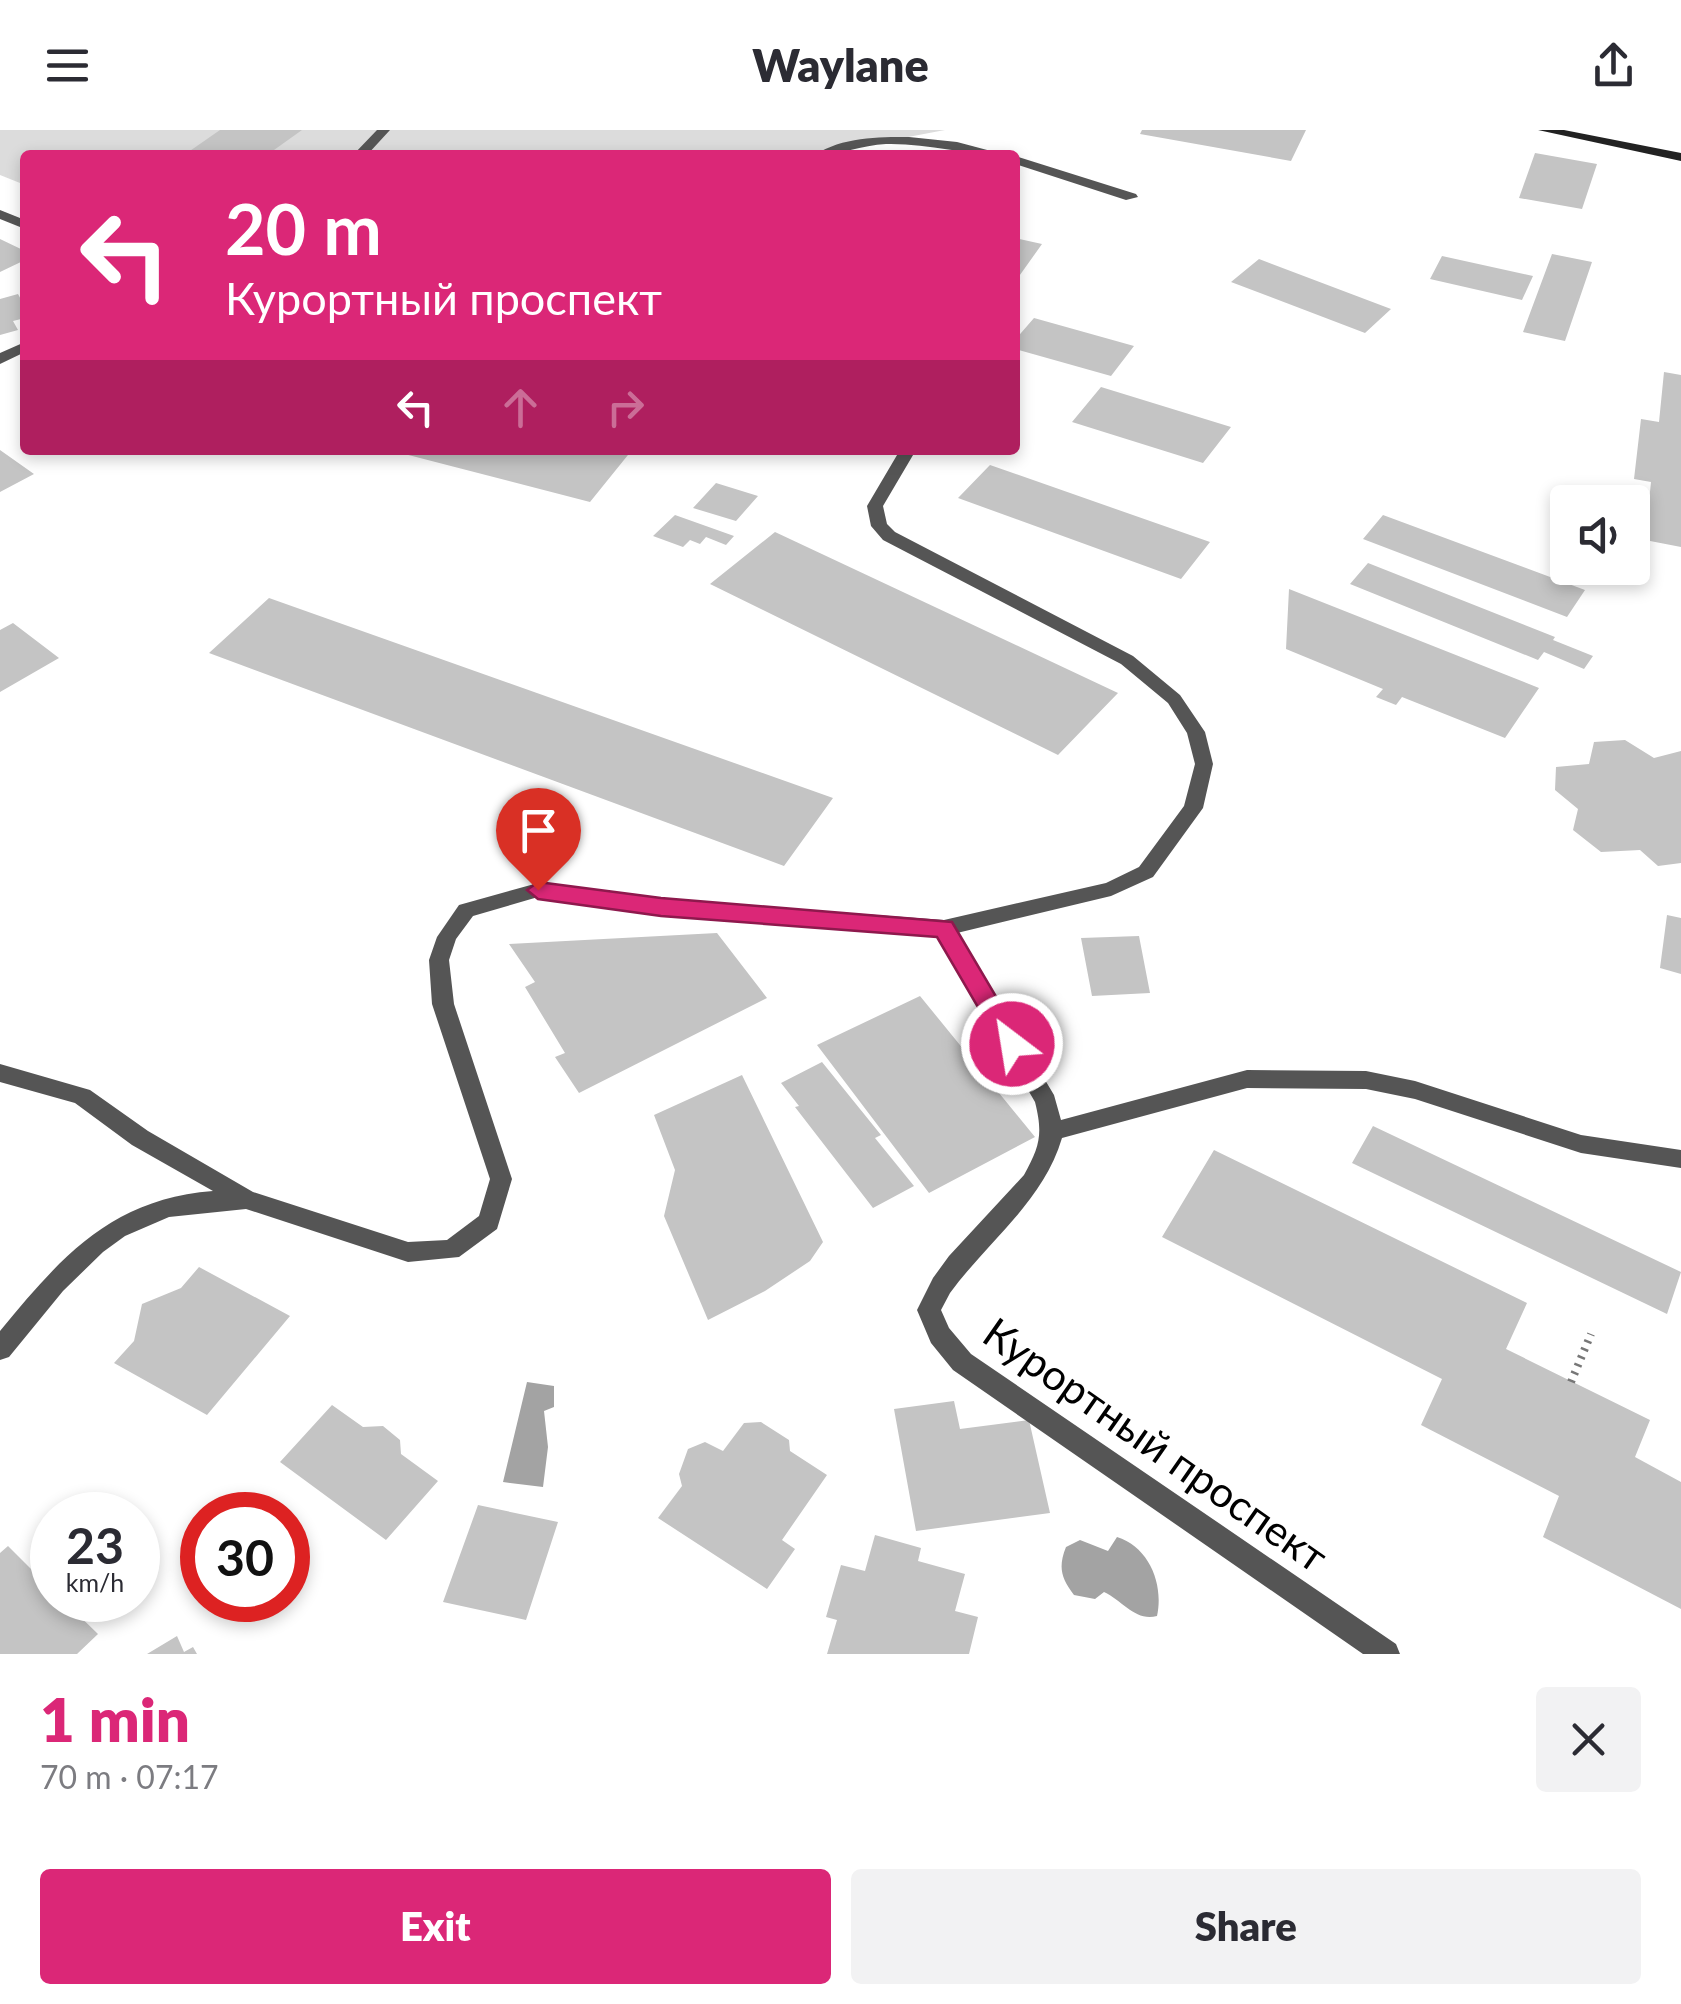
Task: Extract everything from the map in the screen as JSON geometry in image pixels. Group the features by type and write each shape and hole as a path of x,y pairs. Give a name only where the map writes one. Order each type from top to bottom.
{"street":[{"path":"365,150 384,130"},
{"path":"1544,130 1681,157"},
{"path":"835,150 854,143 907,140 976,150"},
{"path":"1020,162 1131,196"},
{"path":"0,1073 82,1096 140,1138 246,1199 408,1252 451,1250 490,1222 502,1179 442,1004 439,960 446,937 466,910 538,890 679,909 944,928 1111,890 1146,872 1193,808 1204,764 1196,732 1174,700 1128,660 889,536 878,526 874,506 905,455"},
{"path":"944,928 1046,1101 1053,1131 1247,1079 1366,1080 1416,1090 1581,1144 1681,1160"},
{"name":"Курортный проспект","path":"1053,1131 1048,1160 1031,1184 937,1288 929,1310 940,1334 962,1362 1386,1654"},
{"path":"0,1349 74,1260 118,1227 169,1207 246,1199"}],"path":[{"path":"1571,1382 1590,1334"}],"shaded area":[{"path":"0,130 945,130 839,150 20,150 20,183 0,175"},
{"path":"527,1382 554,1386 554,1407 544,1411 548,1447 543,1487 503,1482"},
{"path":"1117,1537 1138,1549 1152,1568 1158,1592 1157,1616 1136,1613 1104,1592 1095,1599 1074,1595 1066,1583 1062,1561 1066,1547 1080,1540 1108,1551"}],"building":[{"path":"220,130 302,130 274,150 191,150"},
{"path":"1142,130 1306,130 1291,161 1140,134"},
{"path":"1535,153 1597,164 1582,209 1519,198"},
{"path":"0,239 20,249 20,262 0,272"},
{"path":"1020,239 1042,244 1020,275"},
{"path":"1552,254 1592,262 1565,341 1523,332"},
{"path":"1442,256 1533,276 1522,300 1430,279"},
{"path":"1259,259 1391,309 1365,333 1231,282"},
{"path":"18,294 20,298 20,319 13,321 18,330 0,335 0,299"},
{"path":"1034,318 1134,346 1111,376 1020,350 1020,334"},
{"path":"1664,372 1681,375 1681,547 1650,541 1651,482 1634,479 1641,419 1659,422"},
{"path":"1101,387 1231,427 1203,463 1072,422"},
{"path":"0,450 34,474 0,492"},
{"path":"408,455 628,455 590,502"},
{"path":"990,465 1210,542 1181,579 958,498"},
{"path":"716,483 758,496 736,521 693,508"},
{"path":"675,515 734,536 726,545 706,537 700,544 690,540 683,547 653,536"},
{"path":"1383,515 1550,577 1550,585 1572,585 1585,590 1567,617 1363,539"},
{"path":"775,532 1118,693 1058,755 710,584"},
{"path":"1368,563 1555,637 1553,640 1593,656 1584,669 1544,652 1538,660 1350,584"},
{"path":"1289,589 1539,688 1505,738 1402,697 1396,705 1376,697 1383,689 1286,649"},
{"path":"269,598 833,798 784,866 209,653"},
{"path":"13,623 59,658 0,692 0,630"},
{"path":"1625,740 1654,758 1681,751 1681,863 1658,866 1640,850 1601,852 1573,830 1578,809 1555,790 1556,767 1589,764 1594,742"},
{"path":"1667,915 1681,918 1681,974 1660,968"},
{"path":"717,933 767,998 579,1093 555,1057 565,1053 525,987 535,982 509,944"},
{"path":"1139,936 1150,993 1092,996 1081,938"},
{"path":"920,996 1035,1137 929,1193 817,1045"},
{"path":"822,1062 881,1135 875,1138 914,1186 873,1208 781,1083"},
{"path":"742,1075 823,1242 810,1261 765,1291 708,1320 664,1216 675,1170 654,1115"},
{"path":"1373,1126 1681,1272 1667,1314 1352,1163"},
{"path":"1214,1150 1527,1303 1506,1349 1650,1420 1635,1457 1681,1482 1681,1609 1543,1537 1559,1496 1421,1425 1442,1379 1162,1237"},
{"path":"199,1267 290,1316 207,1415 114,1363 134,1341 142,1304 181,1288"},
{"path":"954,1401 960,1429 1029,1420 1050,1513 916,1531 894,1409"},
{"path":"332,1405 363,1427 383,1426 400,1440 401,1454 438,1481 386,1540 280,1462"},
{"path":"761,1422 789,1440 790,1451 827,1475 782,1540 795,1549 767,1589 658,1518 682,1486 679,1474 688,1449 705,1442 723,1451 744,1423"},
{"path":"478,1505 558,1522 526,1620 443,1602"},
{"path":"875,1535 921,1548 918,1561 965,1574 955,1611 978,1617 969,1654 827,1654 837,1620 826,1617 841,1565 865,1571"},
{"path":"8,1546 30,1568 30,1622 86,1622 98,1634 77,1654 0,1654 0,1553"},
{"path":"177,1636 184,1652 193,1647 197,1654 147,1654"}],"route":[{"path":"538,890 661,907 944,928 1012,1044"}]}
